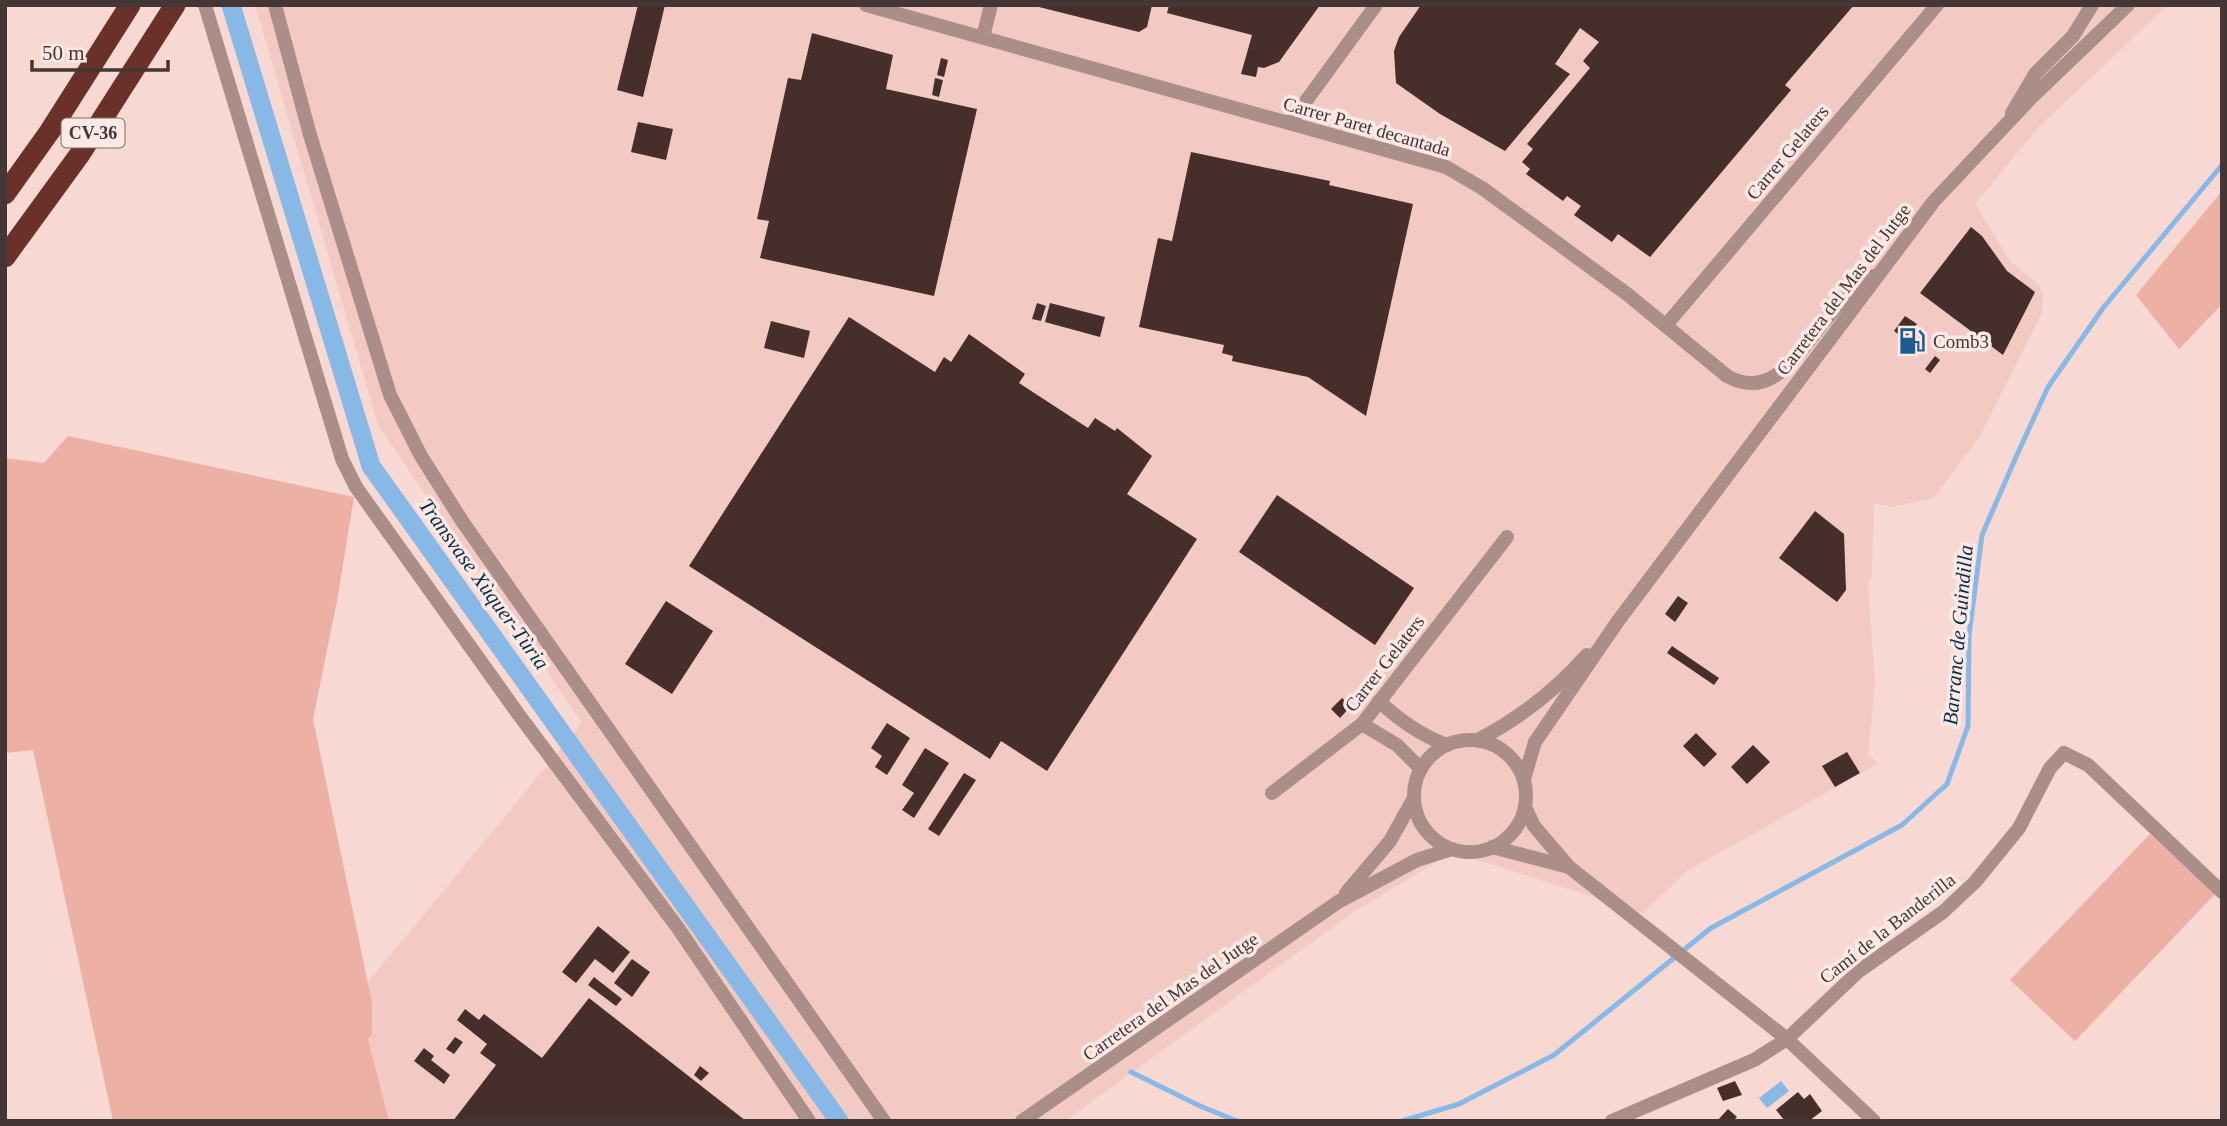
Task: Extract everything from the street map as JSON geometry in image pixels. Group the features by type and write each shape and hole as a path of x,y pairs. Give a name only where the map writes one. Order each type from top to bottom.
{"highway":[{"name":"CV-36","path":"5,194 50,131 130,5"},
{"name":"CV-36","path":"5,257 80,154 175,5"}],"street":[{"path":"205,5 338,445 356,487 519,715 678,928 809,1121"},
{"path":"275,5 310,135 390,395 421,456 462,521 884,1121"},
{"name":"Carrer Paret decantada","path":"866,5 1446,167 1482,188 1667,324 1741,385 1759,383 1778,376 1836,307 1881,271"},
{"path":"983,37 991,5"},
{"path":"1290,123 1376,5"},
{"name":"Carrer Gelaters","path":"1667,324 1937,5"},
{"path":"2007,121 2035,74 2073,36 2092,5"},
{"name":"Carretera del Mas del Jutge","path":"1524,779 1535,742 1618,621 1934,201 2007,121 2128,5"},
{"name":"Carrer Gelaters","path":"1272,793 1362,724 1507,537"},
{"name":"Carretera del Mas del Jutge","path":"1478,740 1510,723 1539,702 1618,621"},
{"path":"1379,701 1401,721 1447,745"},
{"path":"1362,724 1397,745 1421,769"},
{"path":"1525,807 1517,827 1492,847 1472,852 1452,849 1440,843 1421,823 1414,798 1421,769 1432,755 1447,745 1478,740 1507,752 1524,779 1525,807 1534,826 1569,867 1787,1039 1874,1121"},
{"name":"Camí de la Banderilla","path":"1612,1121 1754,1060 1787,1039 1859,971 1943,912 2007,846 2050,768 2064,753 2088,765 2222,892"},
{"name":"Carretera del Mas del Jutge","path":"1338,902 1390,841 1414,798"},
{"path":"1492,847 1569,867"},
{"name":"Carretera del Mas del Jutge","path":"1022,1121 1338,902 1416,860 1452,849"}],"shaded area":[{"path":"255,5 2168,5 2039,127 1975,204 2011,262 2038,284 2043,295 2042,313 1980,436 1937,494 1930,499 1892,507 1874,503 1872,576 1868,582 1875,682 1868,756 1879,763 1687,871 1643,913 1453,852 1355,911 1065,1121 389,1121 368,1038 373,1017 368,982 582,723 378,425"},
{"path":"2222,191 2222,304 2179,349 2136,295"},
{"path":"68,436 354,497 337,601 313,719 372,1003 372,1034 368,1039 389,1121 113,1121 33,750 5,753 5,458 44,463"},
{"path":"2150,834 2216,893 2075,1041 2010,980"}],"water":[{"path":"1781,1081 1789,1091 1767,1108 1759,1098"}],"building":[{"path":"638,5 665,5 643,97 617,90"},
{"path":"1031,5 1152,5 1147,27 1139,32"},
{"path":"1169,5 1320,5 1279,62 1264,68 1258,67 1256,77 1241,74 1252,35 1167,13"},
{"path":"1421,5 1854,5 1785,85 1791,90 1650,257 1618,234 1612,242 1574,215 1581,206 1567,196 1563,201 1526,174 1530,169 1522,162 1533,149 1527,144 1590,68 1583,61 1599,42 1580,28 1555,64 1570,74 1505,151 1440,114 1396,83 1394,51 1399,37"},
{"path":"812,33 893,55 886,89 977,109 934,296 760,258 769,221 757,219 788,78 801,80"},
{"path":"941,58 948,60 944,77 937,75"},
{"path":"935,78 943,80 939,97 932,95"},
{"path":"638,122 673,129 666,160 631,152"},
{"path":"1191,152 1330,181 1329,185 1413,204 1366,416 1308,377 1232,361 1233,356 1222,353 1224,345 1139,327 1158,238 1172,241"},
{"path":"1971,227 1982,236 2007,271 2035,292 2003,355 1920,293"},
{"path":"1037,303 1046,306 1041,321 1032,319"},
{"path":"1050,303 1105,317 1100,337 1045,322"},
{"path":"1905,316 1917,324 1905,339 1894,331"},
{"path":"849,317 935,372 944,357 951,362 969,334 1025,374 1019,383 1088,428 1095,418 1115,431 1117,428 1152,456 1127,494 1197,539 1047,771 1001,741 990,759 689,566"},
{"path":"771,321 810,331 804,358 764,348"},
{"path":"1935,356 1940,360 1930,373 1925,369"},
{"path":"1277,495 1414,588 1375,645 1239,552"},
{"path":"1815,511 1844,534 1846,590 1837,602 1779,558"},
{"path":"1678,596 1688,603 1675,622 1665,614"},
{"path":"666,601 713,631 672,694 625,664"},
{"path":"1672,646 1719,678 1714,685 1667,653"},
{"path":"1342,698 1351,706 1340,718 1331,709"},
{"path":"887,723 910,738 887,775 875,767 882,756 871,748"},
{"path":"1696,733 1717,754 1704,767 1683,746"},
{"path":"1753,745 1770,762 1747,784 1731,767"},
{"path":"925,748 949,763 914,818 902,810 914,793 902,785"},
{"path":"1847,752 1860,773 1835,787 1822,766"},
{"path":"964,773 976,780 939,836 928,829"},
{"path":"598,926 630,952 613,973 595,959 576,983 562,972"},
{"path":"632,959 650,972 632,997 614,983"},
{"path":"594,977 622,999 616,1006 588,985"},
{"path":"589,998 746,1121 453,1121 496,1065 480,1053 487,1044 457,1020 465,1009 479,1020 484,1014 542,1058"},
{"path":"455,1037 463,1042 454,1054 446,1049"},
{"path":"424,1048 434,1056 431,1060 450,1075 444,1084 414,1061"},
{"path":"700,1066 709,1073 701,1081 694,1075"},
{"path":"1735,1081 1742,1095 1723,1101 1717,1088"},
{"path":"1798,1092 1804,1099 1810,1094 1822,1111 1809,1121 1785,1121 1776,1110"},
{"path":"1728,1109 1737,1117 1733,1121 1717,1121"}],"waterway":[{"name":"Transvase Xùquer-Tùria","path":"231,5 371,466 839,1121"},
{"name":"Barranc de Guindilla","path":"1402,1121 1459,1104 1554,1055 1711,928 1902,825 1947,784 1968,726 1969,635 1982,535 2016,457 2048,387 2103,308 2222,165"},
{"name":"Barranc de Guindilla","path":"1131,1072 1237,1121"}],"place":[{"name":"Comb3","path":"1912,341"}]}
